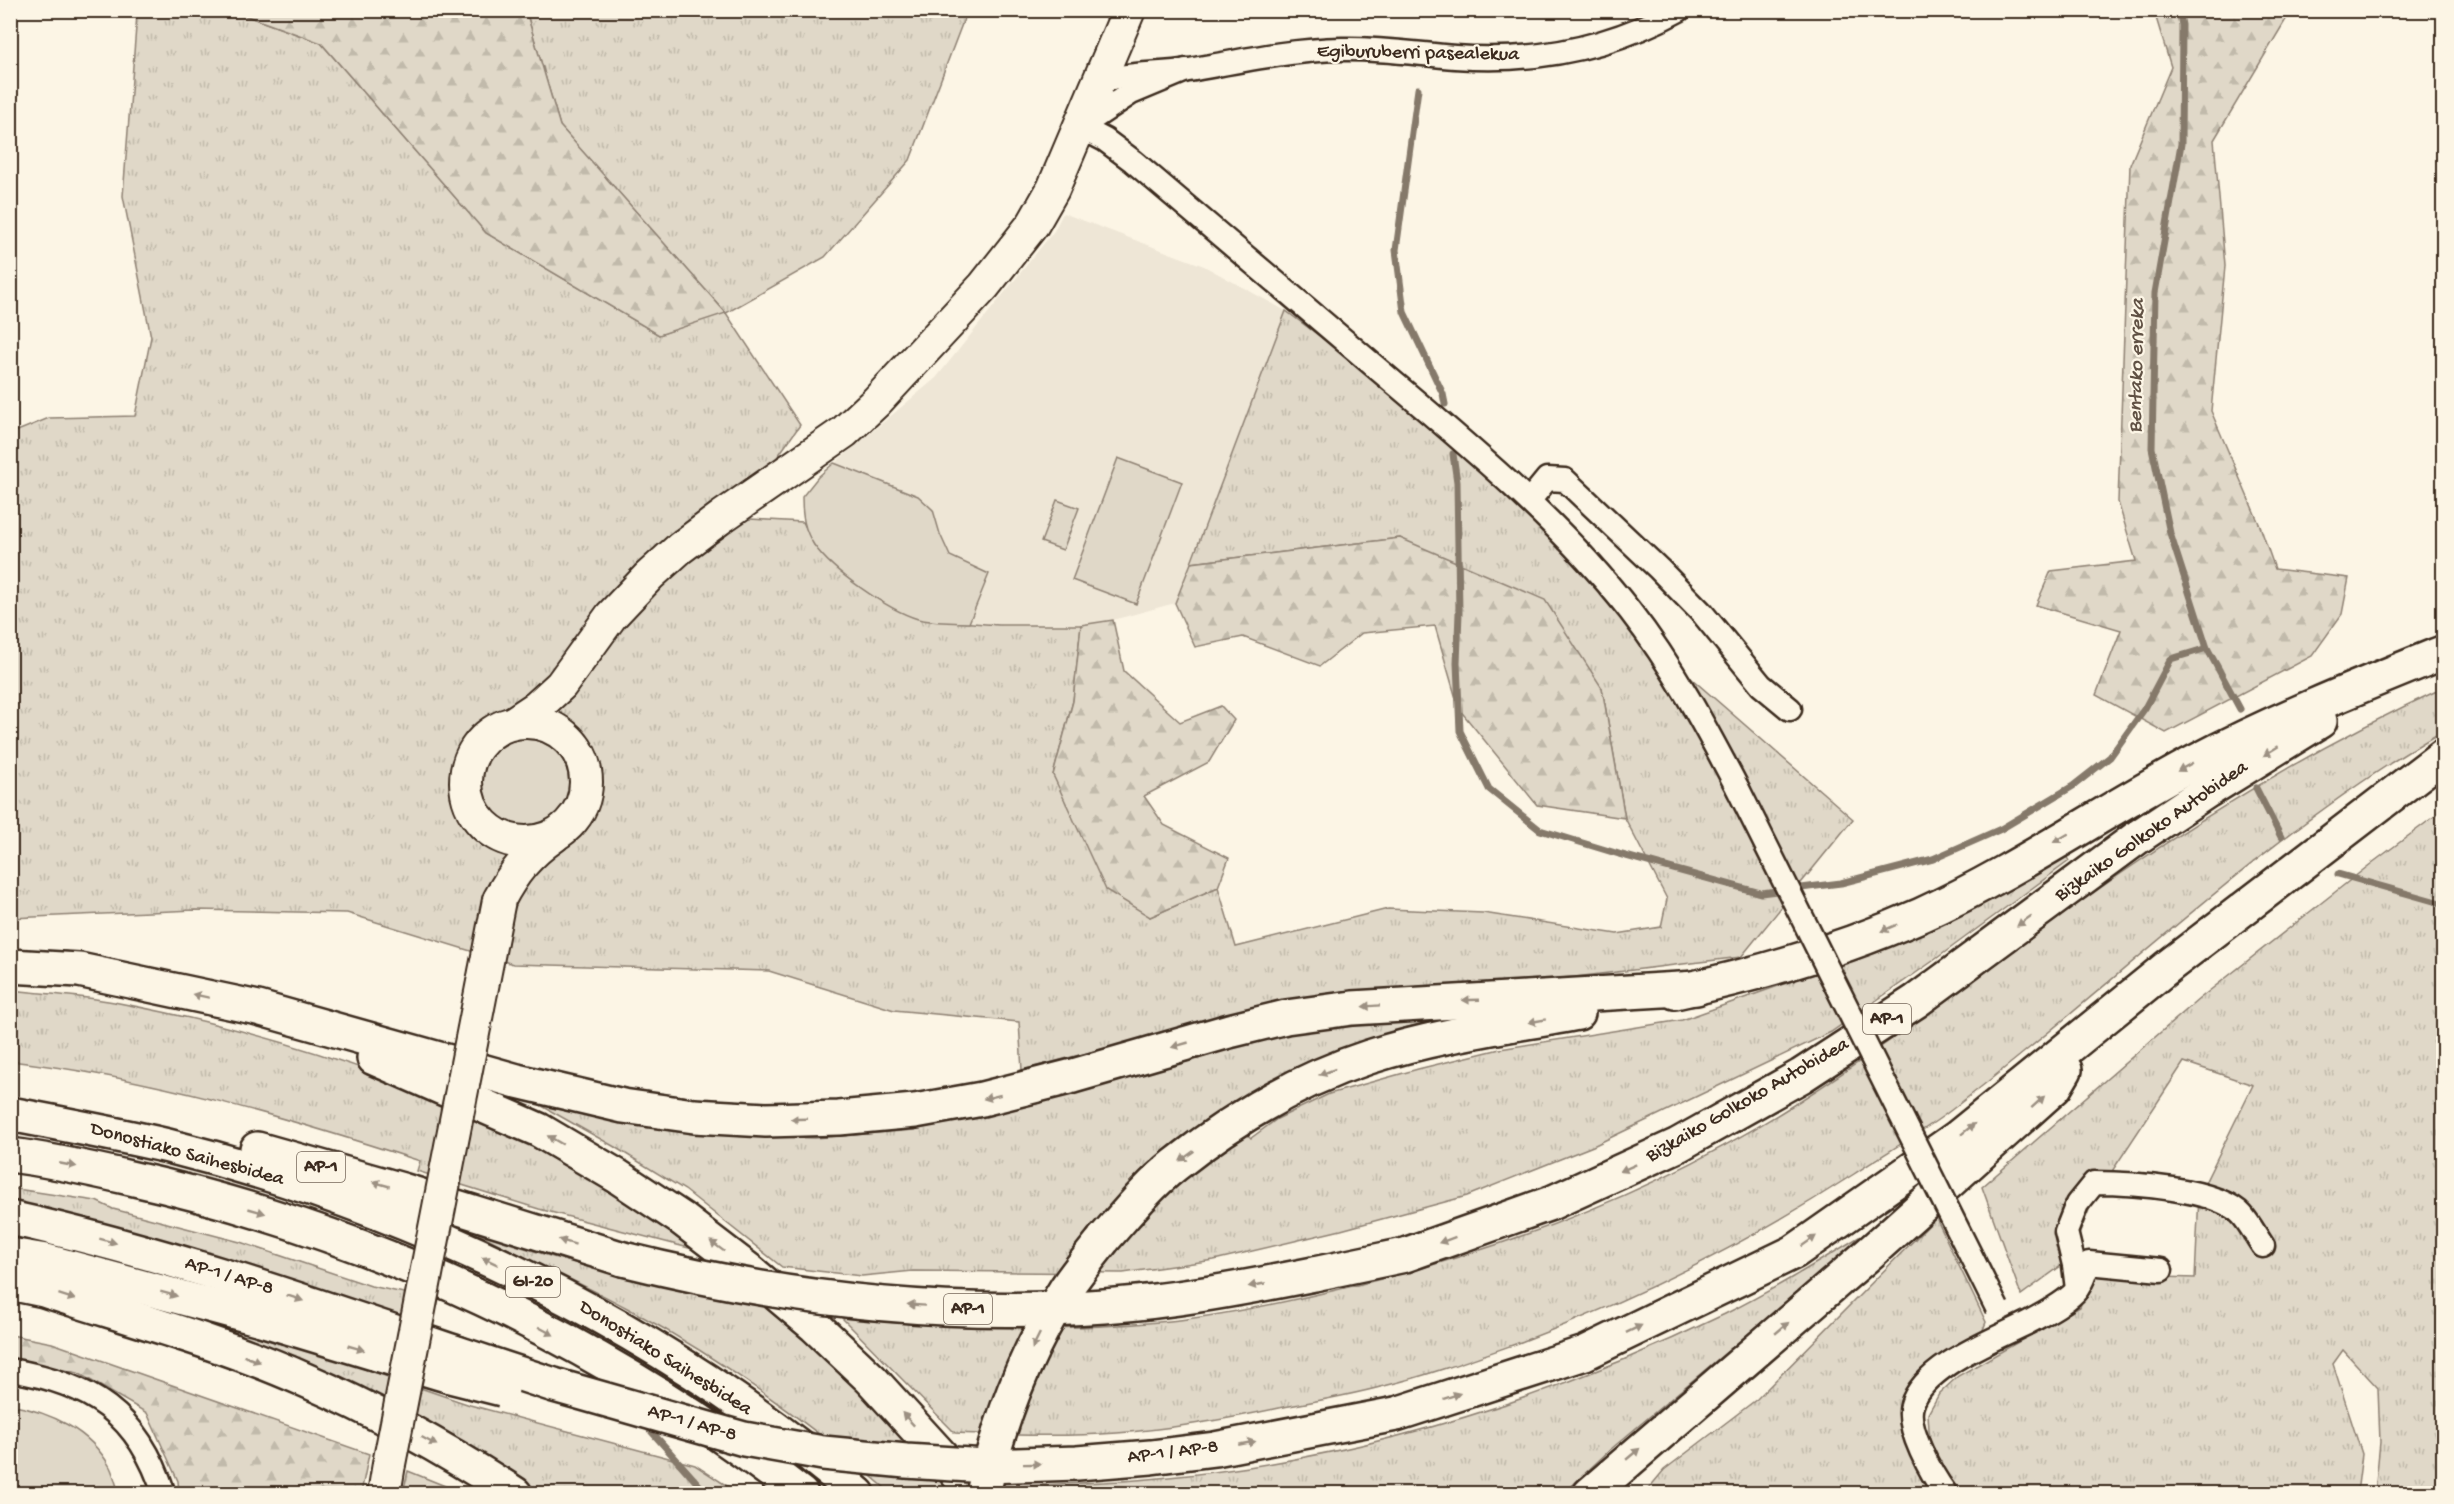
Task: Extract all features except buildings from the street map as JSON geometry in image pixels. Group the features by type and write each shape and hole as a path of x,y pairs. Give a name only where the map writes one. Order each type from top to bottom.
{"highway":[{"name":"AP-1","path":"2411,665 2444,652"},
{"path":"983,1494 994,1445 1017,1381 1042,1329 1068,1286 1103,1240 1141,1197 1175,1165 1269,1099 1319,1075 1371,1057 1467,1033 1577,1014 1776,969 1852,944 1923,914 1994,878 2195,762 2271,724 2411,665"},
{"name":"Bizkaiko Golkoko Autobidea","path":"10,1113 128,1120 254,1148 402,1190 623,1259 684,1274 750,1286 878,1302 967,1309 1104,1306 1168,1300 1314,1274 1417,1251 1551,1203 1678,1145 1801,1076 1906,1007 2148,830 2411,665"},
{"path":"1590,1494 1871,1252 2055,1087 2086,1034 2287,873 2444,755"},
{"path":"10,966 79,970 258,1008 517,1081 623,1106 694,1116 766,1120 839,1118 915,1111 982,1099 1073,1076 1229,1031 1286,1017 1341,1009 1429,1002 1553,998 1697,987"},
{"path":"258,1008 539,1130 617,1176 682,1219 751,1272 823,1334 871,1379 976,1494"},
{"name":"AP-1 / AP-8","path":"10,1218 76,1233 178,1261 453,1364 645,1423 823,1453 906,1461 986,1466 1077,1463 1215,1449 1396,1414 1585,1353 1794,1252 1958,1137 2086,1034"},
{"name":"Donostiako Saihesbidea","path":"10,1113 87,1128 198,1155 286,1181 444,1240 600,1317 686,1369 770,1425 858,1494"},
{"name":"Donostiako Saihesbidea","path":"10,1155 191,1191 275,1216 432,1274 579,1348 665,1399 743,1449 801,1494"},
{"path":"10,1255 46,1261 261,1319 453,1364"},
{"path":"10,1283 44,1290 247,1357 302,1378 458,1457 515,1494"}],"street":[{"path":"555,835 538,841 520,842 501,837 486,826 474,812 467,795 466,776 471,758 481,742 495,730 513,723 546,700 575,668 611,616 649,576 680,548 844,432 899,379 984,286 1033,224 1053,189 1129,10"},
{"name":"Egiburuberri pasealekua","path":"1093,94 1104,82 1112,78 1186,70 1276,54 1343,49 1484,59 1545,55 1605,42 1634,32 1679,10"},
{"name":"Egiburuberri pasealekua","path":"1080,127 1131,93 1186,70"},
{"path":"1080,127 1105,140 1133,161 1466,444 1529,501 1582,555 1630,610 1669,665 1738,789 2009,1332"},
{"path":"1529,501 1547,479 1565,480 1659,569 1703,614 1761,685 1790,709"},
{"path":"575,668 569,708 575,748"},
{"path":"499,900 519,867 542,844 570,824 581,808 586,791 586,772 581,755 558,730 528,721 513,723"},
{"path":"387,1479 499,900 496,859 486,826"},
{"path":"2077,1290 2066,1232 2077,1204 2094,1183 2124,1183 2187,1190 2214,1200 2241,1213 2263,1246"},
{"path":"1946,1494 1935,1479 1916,1441 1911,1408 1917,1393 1941,1367 2056,1308 2077,1290 2089,1263 2161,1270"},
{"path":"10,1370 63,1381 104,1403 122,1418 137,1436 149,1455 164,1494"}],"shaded area":[{"path":"1063,213 1204,266 1286,311 1175,603 1113,620 1081,625 999,625 919,619 803,522 802,497 818,477 936,378 1054,231"}],"green space":[{"path":"176,10 233,11 321,43 486,233 659,335 725,312 560,126 526,11 967,11 910,160 825,257 726,313 800,425 734,518 803,522 814,545 919,619 999,625 1081,625 1073,701 1053,775 1150,917 1218,887 1236,947 1388,909 1483,913 1617,934 1661,927 1667,899 1625,818 1602,688 1400,538 1191,563 1286,311 1457,439 1661,652 1853,819 1741,957 1575,977 1368,990 1225,1017 1022,1070 1019,1022 894,1010 769,971 513,964 347,913 195,910 11,918 10,434 49,418 135,416 151,337 123,196 137,14"},
{"path":"233,11 526,11 560,126 726,313 659,335 486,233 321,43"},
{"path":"2154,11 2291,11 2214,140 2225,266 2211,411 2260,526 2275,569 2349,578 2342,614 2312,656 2166,733 2096,695 2121,630 2036,605 2051,571 2136,561 2118,502 2130,165 2171,67"},
{"path":"1118,458 1182,482 1136,604 1072,580"},
{"path":"834,463 918,496 933,510 950,556 989,574 969,623 930,621 906,614 862,588 822,555 806,528 802,497 818,477"},
{"path":"1057,500 1079,508 1063,550 1041,542"},
{"path":"1400,538 1545,600 1602,688 1625,818 1537,805 1459,709 1435,626 1362,633 1320,666 1243,637 1195,647 1175,603 1191,563"},
{"path":"1113,620 1124,671 1180,722 1221,706 1234,720 1209,762 1144,796 1164,825 1229,858 1218,887 1150,917 1106,890 1053,775 1073,701 1081,625"},
{"path":"2443,688 2443,731 2376,772 2312,817 1946,1114 1774,1223 1692,1267 1565,1325 1436,1371 1347,1395 1159,1429 1097,1434 1036,1435 955,1433 842,1318 924,1325 1006,1328 1088,1327 1170,1321 1274,1304 1396,1275 1456,1258 1573,1216 1686,1165 1795,1104 1916,1022 2113,879 2233,800 2316,752"},
{"path":"516,739 534,739 550,746 562,758 569,774 569,792 562,808 550,820 534,827 516,827 500,820 488,808 481,792 481,774 488,758 500,746"},
{"path":"2443,810 2443,1493 2375,1493 2380,1442 2378,1388 2343,1350 2333,1364 2362,1454 2357,1493 1956,1493 1930,1445 1928,1414 1939,1394 1958,1376 2080,1307 2091,1275 2195,1278 2199,1195 2253,1085 2184,1062 2093,1200 2069,1260 2021,1295 1982,1187 2199,999"},
{"path":"2065,854 2069,861 1933,961 1831,1032 1593,1146 1467,1196 1341,1230 1214,1260 1123,1273 913,1271 862,1276 782,1267 685,1190 535,1102 618,1122 717,1135 815,1138 914,1130 1186,1062 1272,1036 1324,1027 1450,1015 1452,1022 1360,1043 1316,1059 1276,1080 1225,1113 1251,1138 1277,1119 1329,1094 1418,1069 1500,1049 1682,1020 1866,955"},
{"path":"11,990 101,1000 220,1025 323,1055 425,1092 523,1137 570,1163 708,1253 539,1209 417,1171 420,1161 319,1129 218,1101 116,1078 11,1061"},
{"path":"10,1188 96,1201 113,1209 240,1242 371,1286 418,1296 411,1320 11,1203"},
{"path":"1936,1218 1986,1322 1978,1343 1911,1386 1938,1493 1644,1494 1664,1470 1757,1399"},
{"path":"478,1233 553,1257 630,1277 777,1304 962,1493 891,1493 830,1442 732,1371 629,1309"},
{"path":"1859,1237 1861,1239 1611,1449 1564,1493 1016,1494 1019,1486 1142,1480 1306,1457 1450,1422 1520,1399 1658,1345 1742,1305"},
{"path":"128,1300 321,1354 470,1405 695,1465 738,1493 540,1493 485,1458"},
{"path":"11,1335 52,1343 369,1454 361,1493 179,1493 178,1481 147,1413 78,1373 11,1359"},
{"path":"10,1405 40,1412 80,1433 102,1454 111,1470 119,1493 11,1493"},
{"path":"408,1471 445,1486 451,1493 403,1493"}],"waterway":[{"name":"Bentako erreka","path":"2179,10 2182,25 2181,144 2155,293 2152,448 2170,533 2207,648 2240,709"},
{"path":"1418,89 1396,250 1404,312 1443,394 1445,404"},
{"path":"1453,454 1457,482 1459,613 1457,663 1460,731 1489,789 1540,830 1761,893 1841,883 1933,859 2001,829 2073,786 2110,757 2145,708 2171,659 2207,648"},
{"name":"Bentako erreka","path":"2256,788 2281,837"},
{"name":"Bentako erreka","path":"2338,874 2444,904"},
{"path":"643,1422 707,1494"}]}
